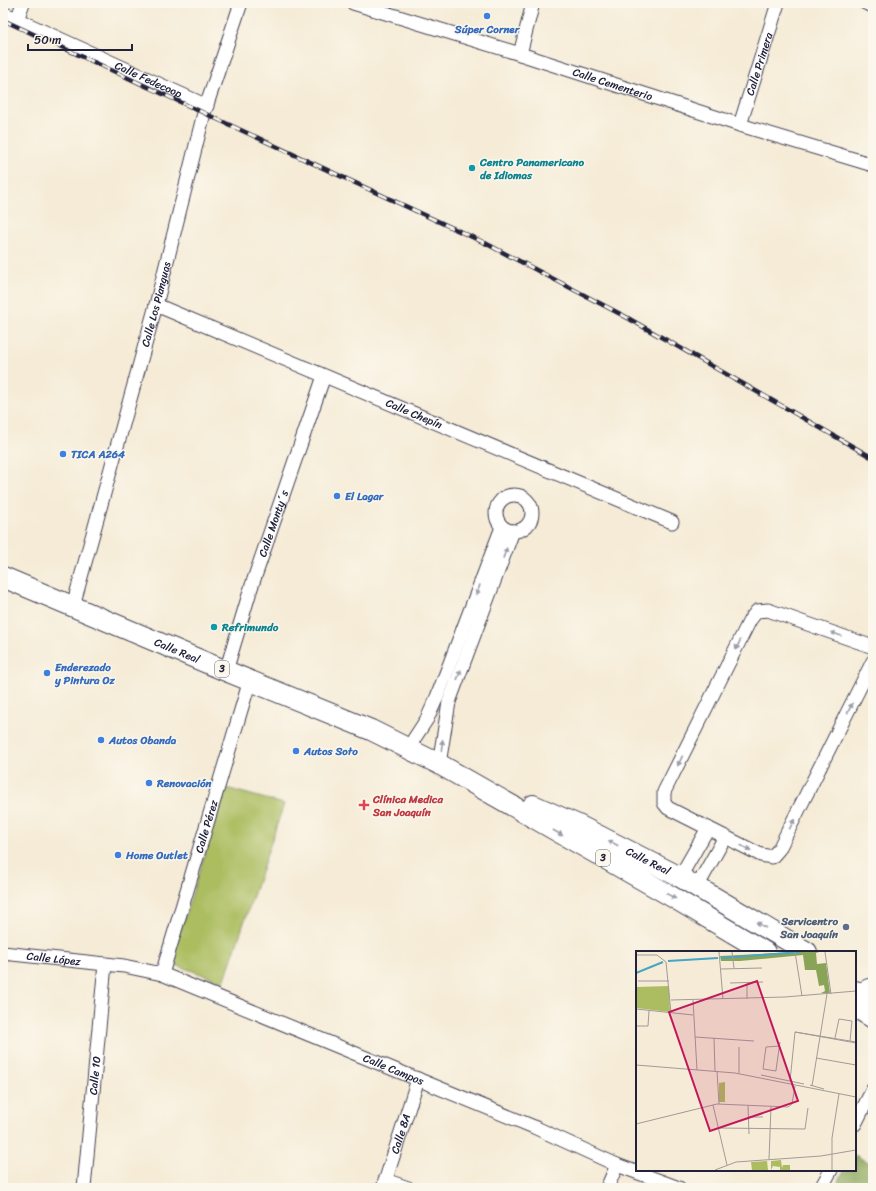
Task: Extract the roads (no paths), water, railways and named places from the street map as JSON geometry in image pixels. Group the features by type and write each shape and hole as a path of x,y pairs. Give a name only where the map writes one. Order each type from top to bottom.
{"main road":[{"name":"Calle Real","path":"3,577 226,671 351,721 408,748 439,764 669,895 763,951"},
{"name":"Calle Real","path":"439,764 578,826 680,877 805,951"},
{"path":"856,1008 873,1018"}],"street":[{"path":"17,20 23,3"},
{"name":"Calle Los Pianguas","path":"73,606 156,305 207,106 241,3"},
{"name":"Calle Cementerio","path":"353,3 520,54 740,125 873,165"},
{"path":"520,54 533,3"},
{"name":"Calle Primera","path":"740,125 778,3"},
{"path":"865,3 873,6"},
{"name":"Calle Fedecoop","path":"3,13 207,106"},
{"name":"Calle Chepín","path":"156,305 672,522"},
{"name":"Calle Monty´s","path":"226,671 251,588 324,376"},
{"path":"439,764 443,699 507,529"},
{"path":"873,647 768,610 757,611 750,620 664,792 664,802 668,808 761,856 772,857 779,849 873,661"},
{"name":"Calle Pérez","path":"162,974 250,680"},
{"path":"408,748 427,719 443,699"},
{"path":"680,877 708,828"},
{"path":"697,887 725,837"},
{"name":"Calle López","path":"3,953 105,964"},
{"name":"Calle Campos","path":"105,964 124,966 162,974 534,1127 617,1165 679,1188"},
{"name":"Calle 10","path":"84,1188 105,964"},
{"name":"Calle 8A","path":"384,1184 418,1079"},
{"path":"856,1122 873,1089"},
{"path":"607,1188 617,1165"},
{"path":"821,1188 830,1171"},
{"path":"384,1184 408,1188"}],"railway":[{"path":"3,20 485,243 626,317 873,458"}],"place":[{"name":"Súper Corner","path":"487,16"},
{"name":"Centro Panamericano de Idiomas","path":"472,168"},
{"name":"TICA A264","path":"63,454"},
{"name":"El Lagar","path":"337,496"},
{"name":"Refrimundo","path":"214,627"},
{"name":"Enderezado y Pintura Oz","path":"47,673"},
{"name":"Autos Obanda","path":"101,740"},
{"name":"Autos Soto","path":"296,751"},
{"name":"Renovación","path":"149,783"},
{"name":"Clínica Medica San Joaquín","path":"364,805"},
{"name":"Home Outlet","path":"118,855"},
{"name":"Servicentro San Joaquín","path":"846,927"}]}
